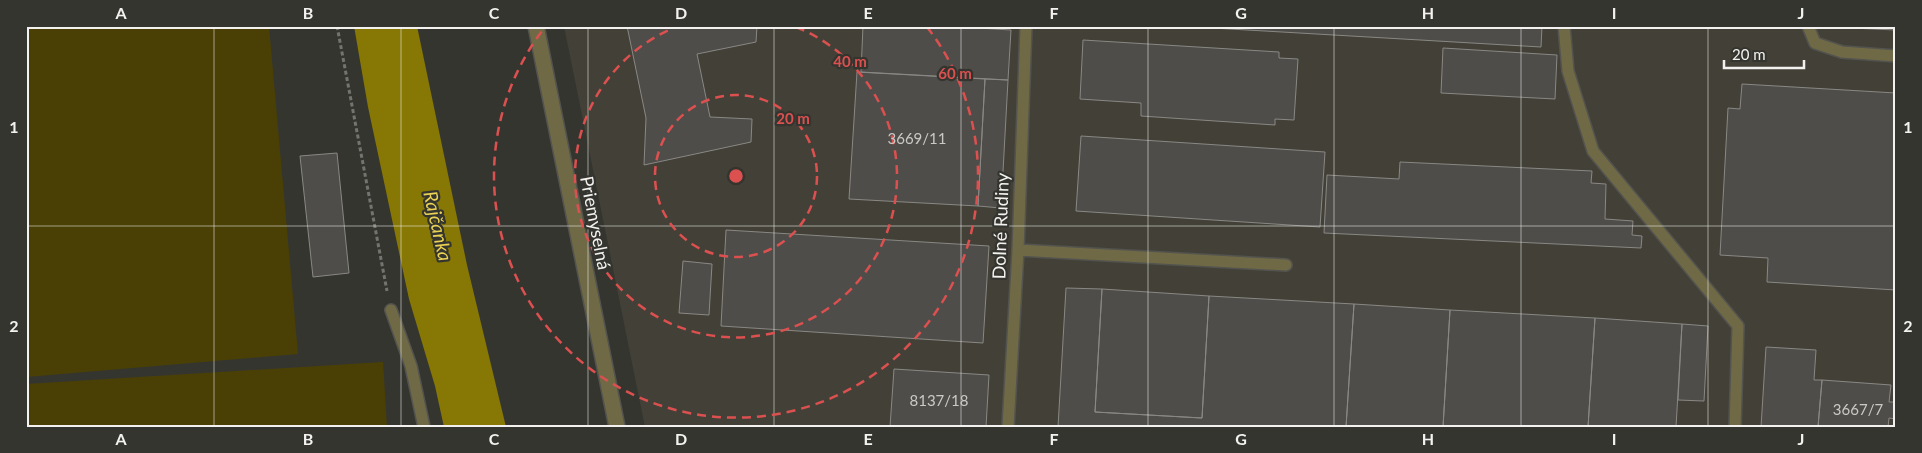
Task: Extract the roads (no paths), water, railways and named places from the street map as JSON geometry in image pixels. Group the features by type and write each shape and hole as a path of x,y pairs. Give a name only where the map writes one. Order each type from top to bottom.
{"street":[{"name":"Priemyselná","path":"536,26 617,427"}],"lane":[{"name":"Dolné Rudiny","path":"1008,427 1018,250 1026,26"},
{"path":"1564,26 1568,71 1592,151 1738,326 1735,427"},
{"path":"1808,26 1815,43 1842,52 1896,56"},
{"path":"1018,250 1286,265"},
{"path":"391,310 411,366 424,427"}],"water":[{"name":"Rajčanka","path":"354,26 417,26 467,265 506,427 444,427 435,386 409,299 368,107"}]}
